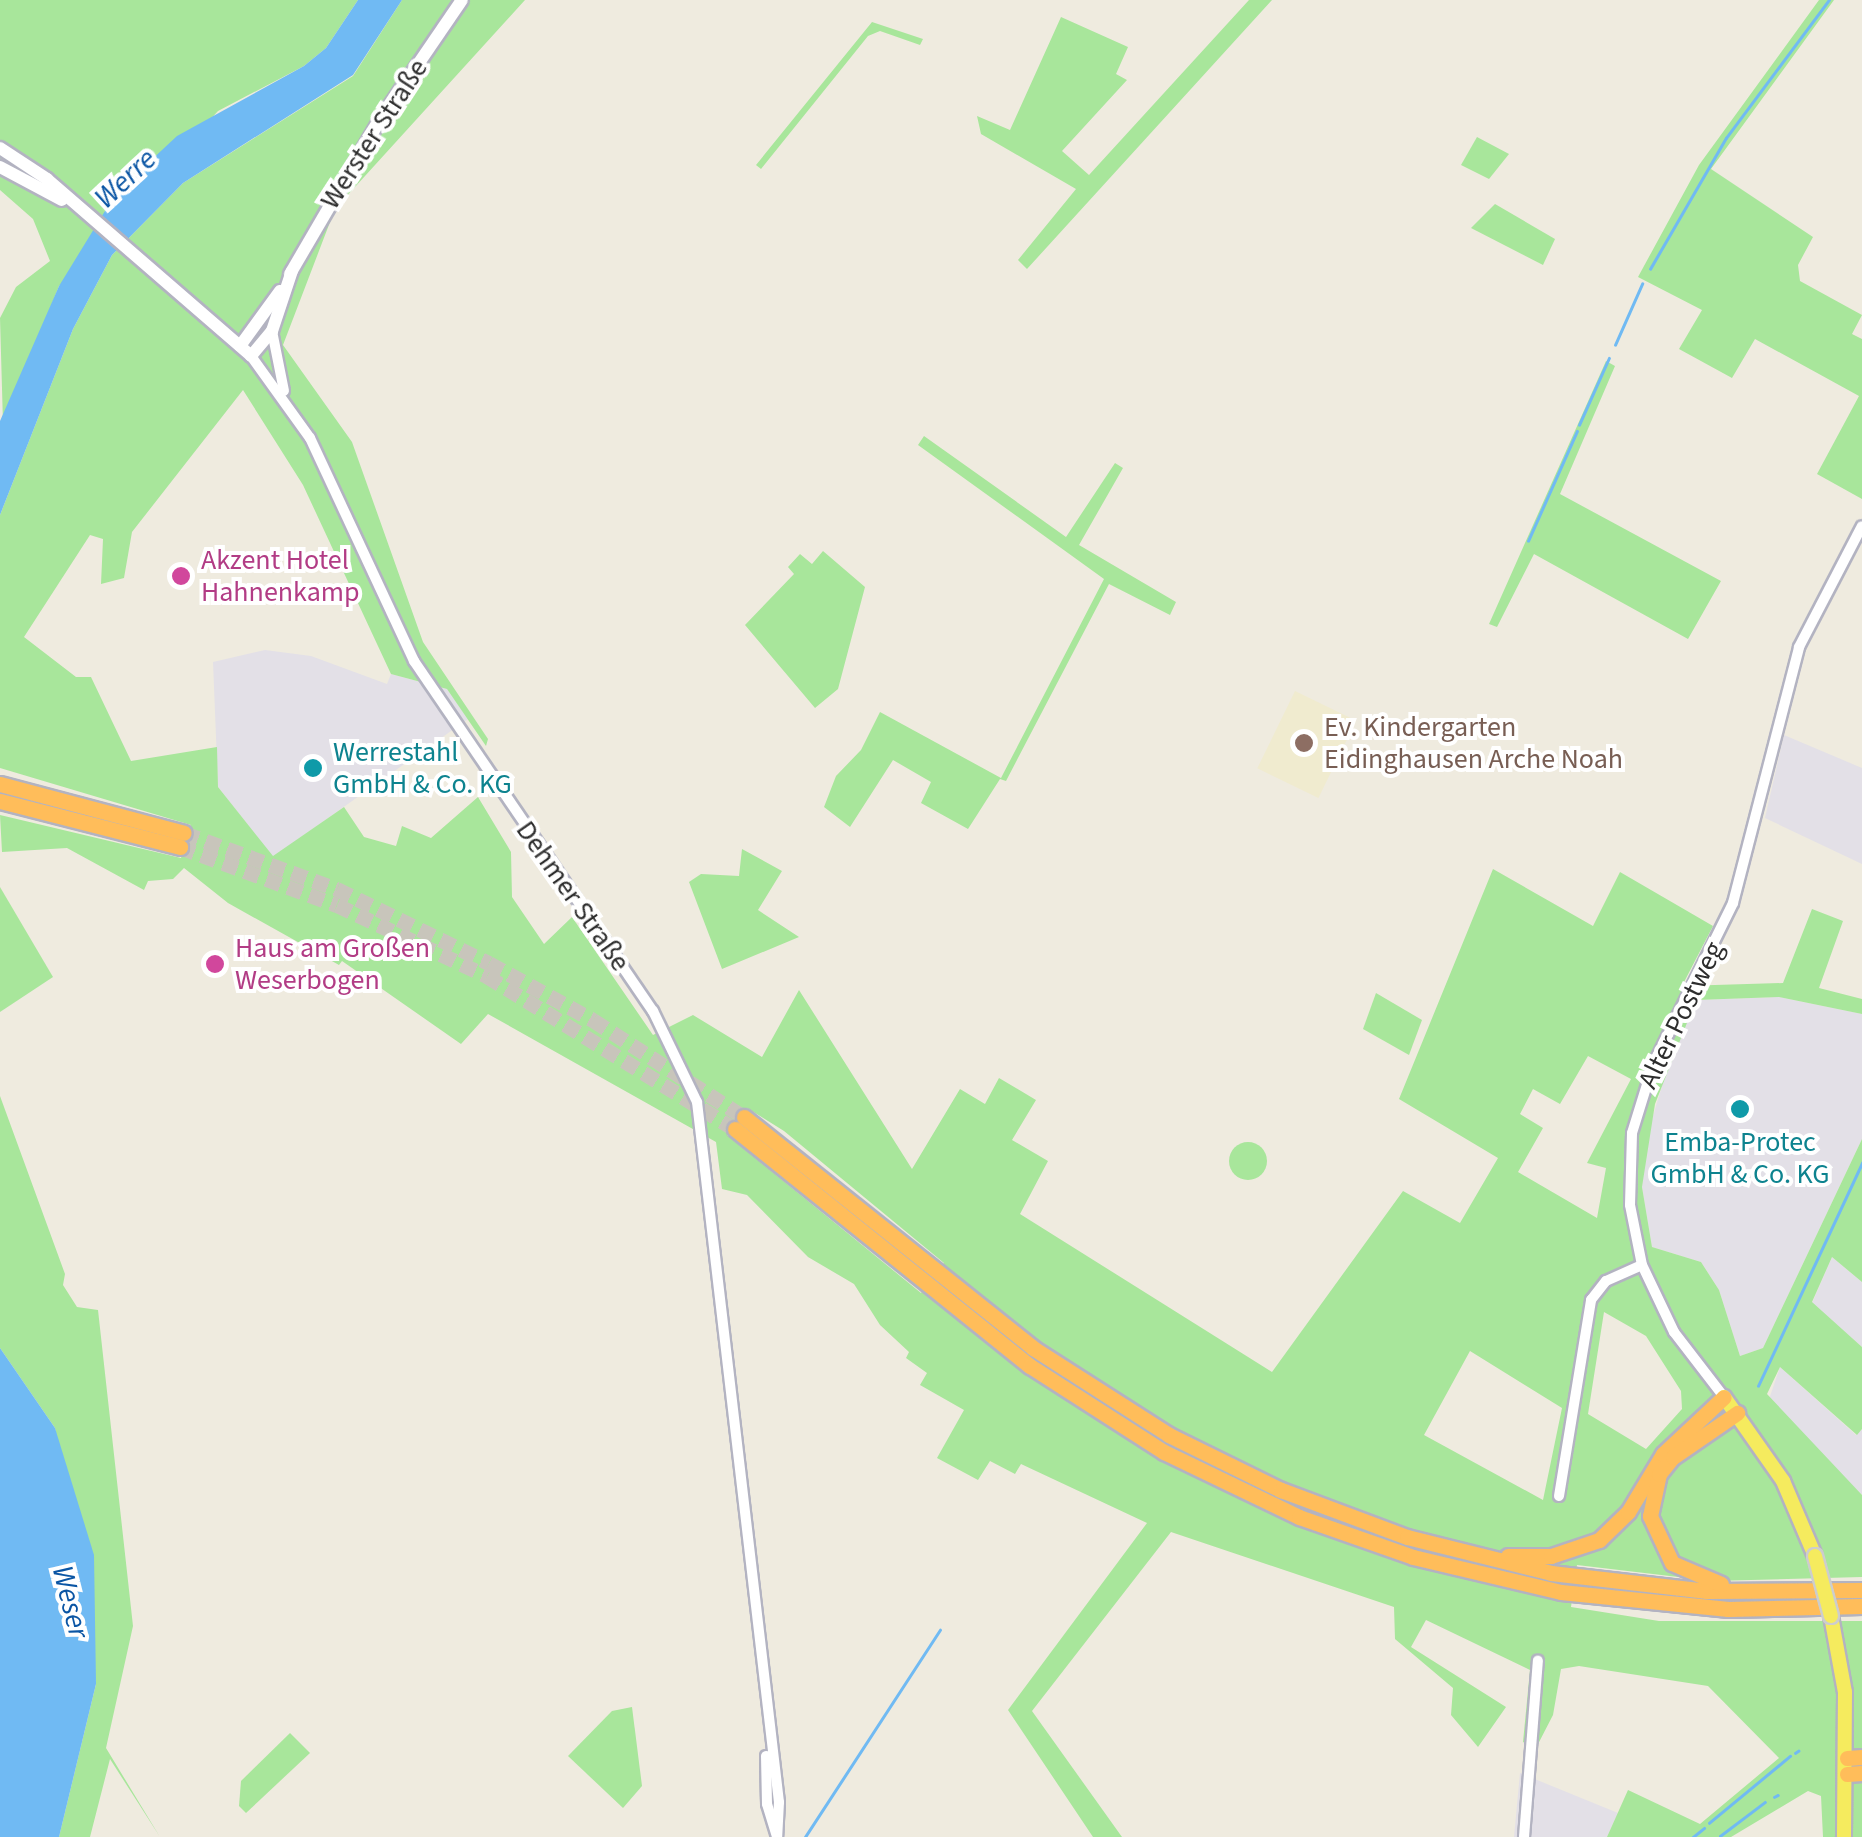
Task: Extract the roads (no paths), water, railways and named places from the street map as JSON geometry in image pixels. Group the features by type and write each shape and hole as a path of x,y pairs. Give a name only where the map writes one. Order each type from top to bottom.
{"highway":[{"path":"0,784 182,840 0,801"},
{"path":"1862,1590 1760,1592 1605,1581 1476,1556 1281,1490 1126,1410 1032,1348 739,1123 1030,1366 1164,1452 1299,1516 1413,1557 1561,1592 1728,1610 1862,1606"},
{"path":"1476,1556 1551,1556 1600,1540 1628,1512 1664,1454 1724,1397"},
{"path":"1737,1414 1673,1457 1659,1474 1650,1516 1658,1544 1689,1575 1760,1592"}],"main road":[{"name":"Werster Straße","path":"245,351 372,134 462,0"},
{"name":"Dehmer Straße","path":"0,148 47,179 73,206 245,351"},
{"name":"Dehmer Straße","path":"0,167 73,206"},
{"name":"Werster Straße","path":"245,351 272,331 292,270"},
{"path":"1724,1397 1783,1481 1816,1556 1838,1652 1854,1766 1844,1837"}],"street":[{"path":"272,331 271,350 288,402"},
{"name":"Dehmer Straße","path":"245,351 288,402 414,661 653,1012 698,1102 765,1720 780,1802 777,1837"},
{"name":"Alter Postweg","path":"1724,1397 1674,1332 1642,1265 1628,1165 1638,1109 1733,903 1799,648 1862,526"},
{"path":"1560,1496 1591,1300 1606,1281 1642,1265"},
{"path":"1524,1837 1538,1661"}],"water":[{"path":"358,0 402,0 353,75 183,183 112,255 73,329 0,515 0,421 59,286 116,193 177,136 304,66 326,48"},
{"name":"Weser","path":"0,1348 55,1428 94,1555 96,1684 59,1837 0,1837"}],"waterway":[{"path":"1650,269 1726,138 1829,0"},
{"path":"1615,345 1642,284"},
{"path":"1579,425 1609,358"},
{"path":"1528,541 1577,431"},
{"path":"1758,1386 1862,1163"},
{"path":"805,1837 940,1630"},
{"path":"1709,1823 1790,1756"},
{"path":"1774,1797 1778,1795"},
{"path":"1720,1836 1765,1802"},
{"path":"1693,1837 1704,1828"}],"tunnel":[{"path":"184,833 337,889 489,963 593,1020 744,1117"},
{"path":"180,847 337,905 487,976 735,1129"}],"place":[{"name":"Akzent Hotel Hahnenkamp","path":"181,576"},
{"name":"Ev. Kindergarten Eidinghausen Arche Noah","path":"1304,743"},
{"name":"Werrestahl GmbH & Co. KG","path":"313,768"},
{"name":"Haus am Großen Weserbogen","path":"215,964"},
{"name":"Emba-Protec GmbH & Co. KG","path":"1740,1109"}],"water label":[{"name":"Werre","path":"126,179"}]}
